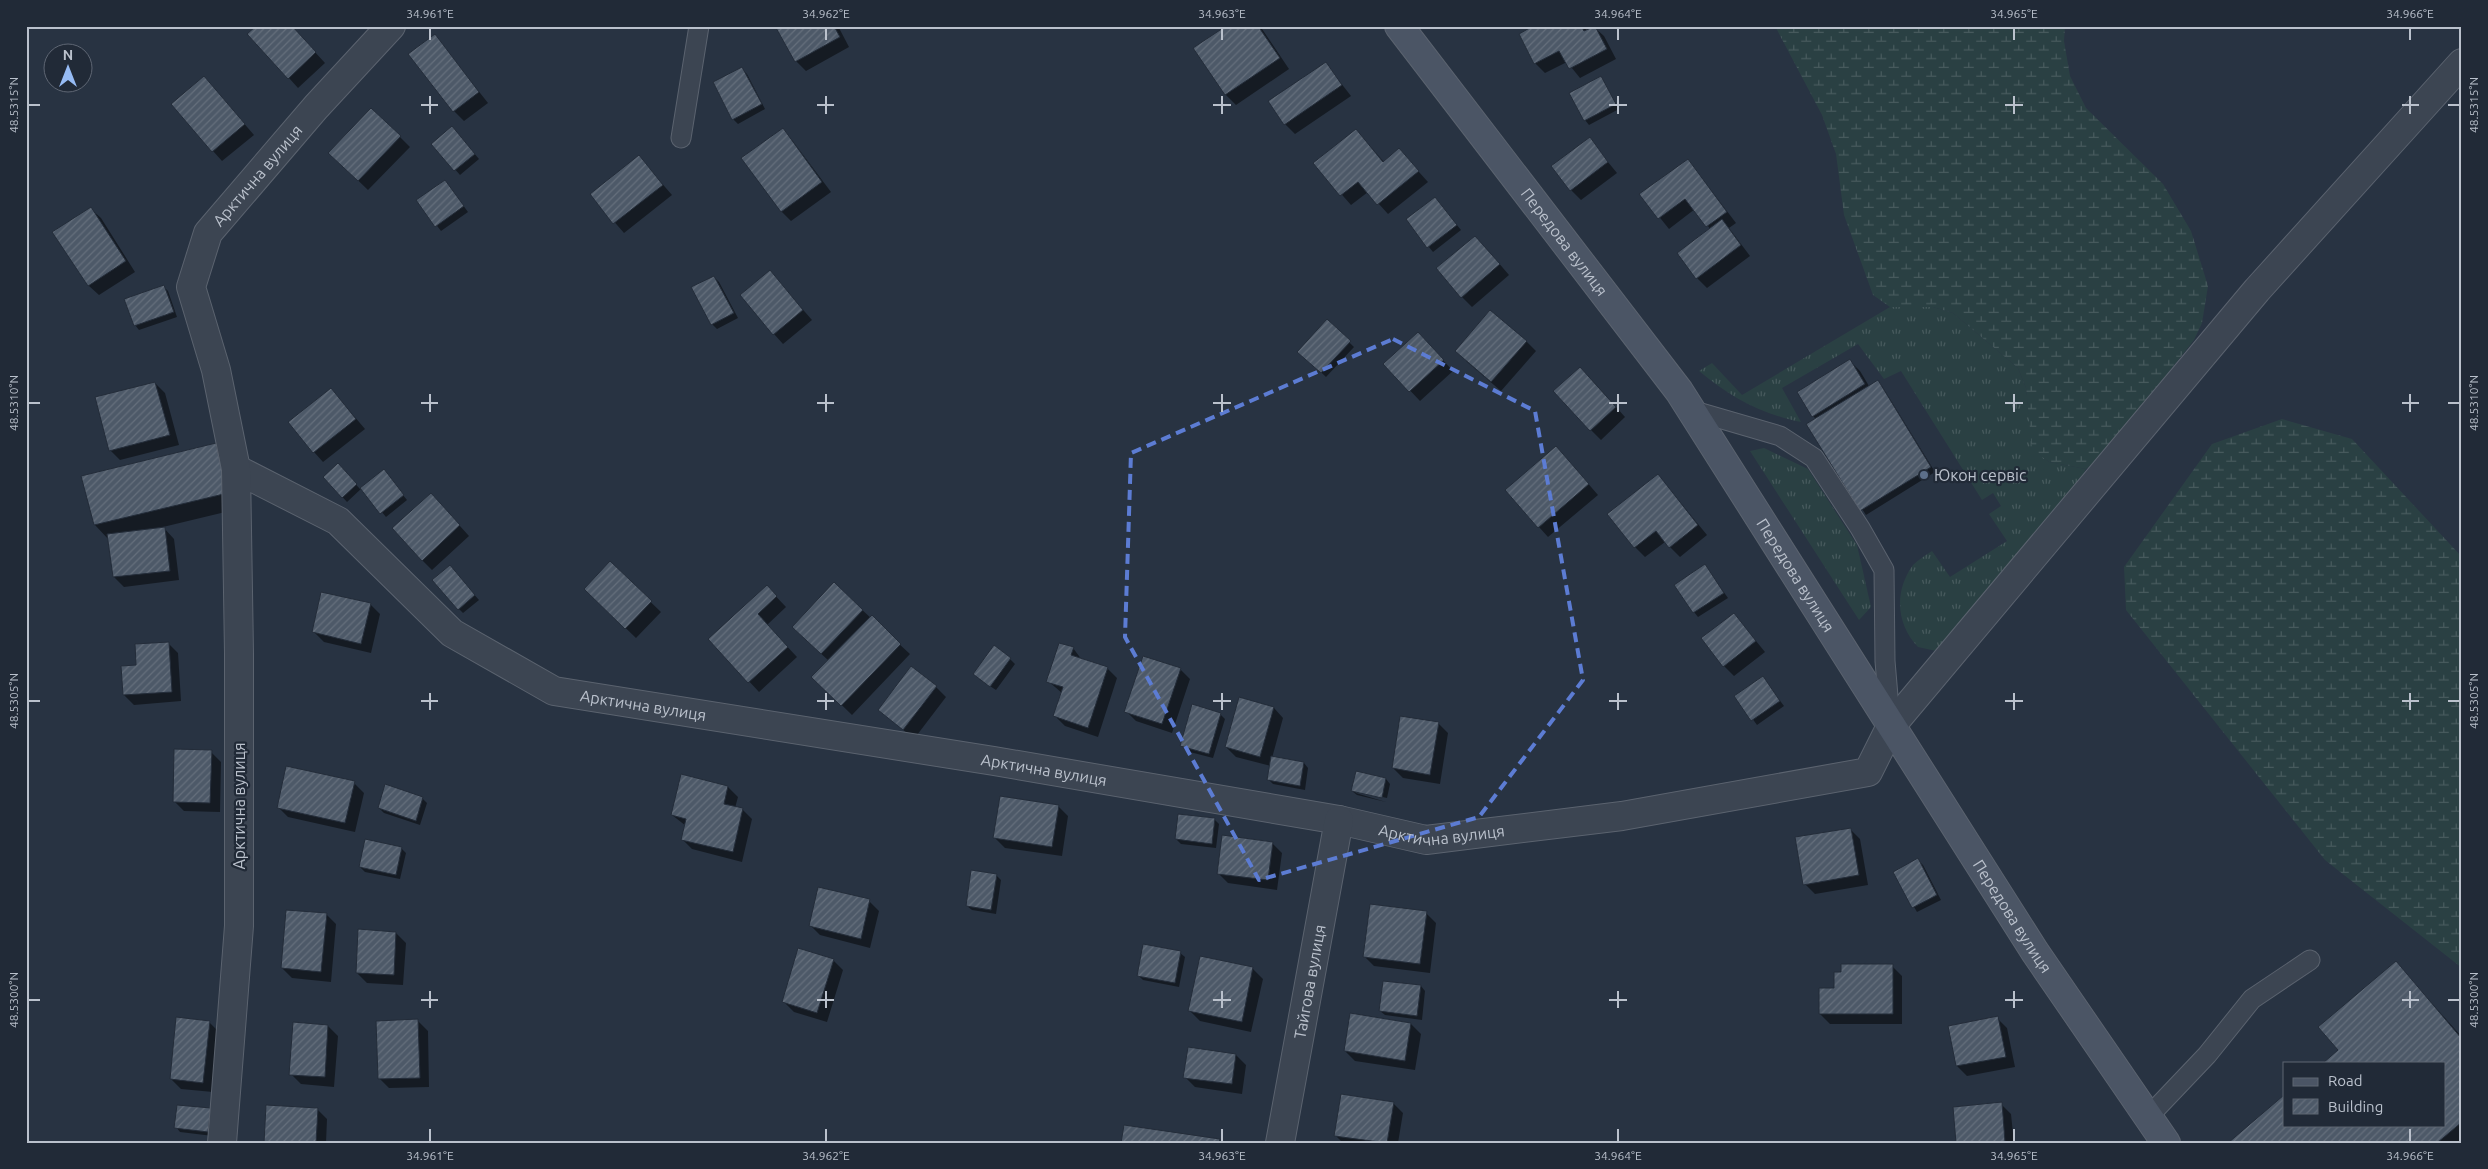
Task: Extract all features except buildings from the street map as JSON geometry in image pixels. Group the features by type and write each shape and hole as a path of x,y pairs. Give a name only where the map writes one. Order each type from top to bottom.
{"street":[{"name":"Арктична вулиця","path":"222,1143 239,926 239,653 236,469 216,370 191,288 208,233 316,107 391,26"},
{"name":"Передова вулиця","path":"1399,26 1679,391 2035,952 2166,1143"},
{"path":"1891,726 2257,290 2462,63"},
{"name":"Арктична вулиця","path":"236,469 338,521 452,634 554,691 994,761 1339,820 1426,840 1622,816 1868,772 1891,726"},
{"name":"Тайгова вулиця","path":"1280,1143 1339,820"}],"lane":[{"path":"682,138 699,26"},
{"path":"1691,410 1780,436 1814,458 1860,528 1884,570 1885,662 1891,726"},
{"path":"2148,1117 2207,1055 2252,999 2310,960"}],"highlighted area":[{"path":"1393,339 1535,411 1583,680 1479,817 1259,880 1125,637 1131,453"}],"green space":[{"path":"1775,26 2065,26 2064,41 2070,76 2086,108 2163,184 2191,231 2208,286 2202,323 2194,340 2101,458 2086,469 2049,462 2032,449 2026,388 2018,368 1953,313 1933,307 1890,307 1873,295 1844,215 1836,154 1822,115"},
{"path":"1890,307 1933,307 1953,313 2018,368 2026,388 2033,449 2049,462 2086,469 2080,480 1941,652 1918,647 1905,628 1900,607 1900,596 1907,575 1913,565 1932,551 1950,577 2007,541 1989,514 2001,506 1993,493 1982,500 1901,371 1884,379 1858,344 1782,388 1801,422 1772,414 1735,397 1699,371 1712,363 1742,395"},
{"path":"2282,419 2352,439 2462,557 2462,968 2325,860 2126,610 2124,567 2212,444"},
{"path":"1764,448 1808,469 1857,545 1871,607 1859,620 1750,451"}],"place":[{"name":"Юкон сервіс","path":"1924,475"}]}
